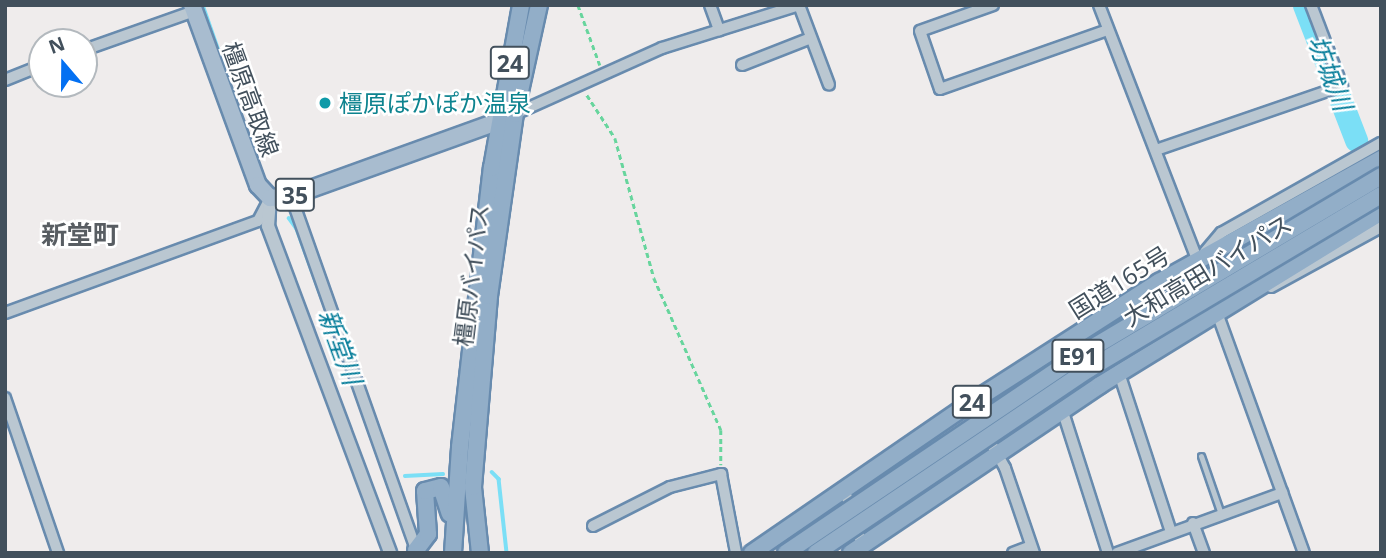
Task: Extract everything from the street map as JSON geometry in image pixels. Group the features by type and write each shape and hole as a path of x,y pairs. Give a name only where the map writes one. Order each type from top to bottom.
{"highway":[{"name":"橿原バイパス","path":"480,553 474,473 489,296 521,5"},
{"name":"橿原バイパス","path":"453,553 453,530 508,118 539,5"},
{"name":"国道165号","path":"752,553 844,488 1070,338 1198,261 1381,159"},
{"name":"大和高田バイパス","path":"786,553 1080,355 1381,176"},
{"name":"大和高田バイパス","path":"816,553 1089,369 1381,195"},
{"name":"24","path":"858,550 1062,409 1216,311 1381,212"},
{"path":"417,551 426,538 424,495 433,485 444,491 453,530"}],"main road":[{"name":"橿原高取線","path":"193,8 258,185 270,198"},
{"name":"35","path":"270,198 290,196 508,118"}],"street":[{"path":"710,5 719,30"},
{"path":"508,118 603,73 777,8 799,5 829,85"},
{"path":"993,5 920,31 940,89 1108,30"},
{"path":"1098,5 1198,261 1304,553"},
{"path":"1156,150 1336,88 1311,5"},
{"path":"98,45 193,8"},
{"path":"742,65 811,38"},
{"path":"5,80 28,71"},
{"path":"1198,261 1222,233 1381,143"},
{"path":"290,196 417,551"},
{"path":"5,313 258,220 270,198"},
{"path":"270,198 268,226 390,553"},
{"path":"1234,301 1293,279 1381,227"},
{"path":"1070,338 1100,385"},
{"path":"1119,373 1171,532"},
{"path":"5,398 58,553"},
{"path":"969,404 997,452 1032,550 1013,553"},
{"path":"1062,409 1108,553"},
{"path":"593,526 670,487 721,474 736,553"},
{"path":"844,488 858,550"},
{"path":"1122,552 1193,523 1282,493"},
{"path":"1193,523 1204,553"}],"lane":[{"path":"1201,456 1221,514"}],"path":[{"path":"578,5 603,73"},
{"path":"580,83 615,138 653,278 721,430 721,474"}],"waterway":[{"name":"新堂川","path":"203,5 227,74"},
{"name":"坊城川","path":"1304,5 1356,140"},
{"name":"新堂川","path":"289,218 297,229 387,477"},
{"name":"新堂川","path":"492,472 499,479 507,553"},
{"name":"新堂川","path":"405,476 443,474"}],"place":[{"name":"橿原ぽかぽか温泉","path":"325,103"}],"district":[{"name":"新堂町","path":"80,235"}]}
